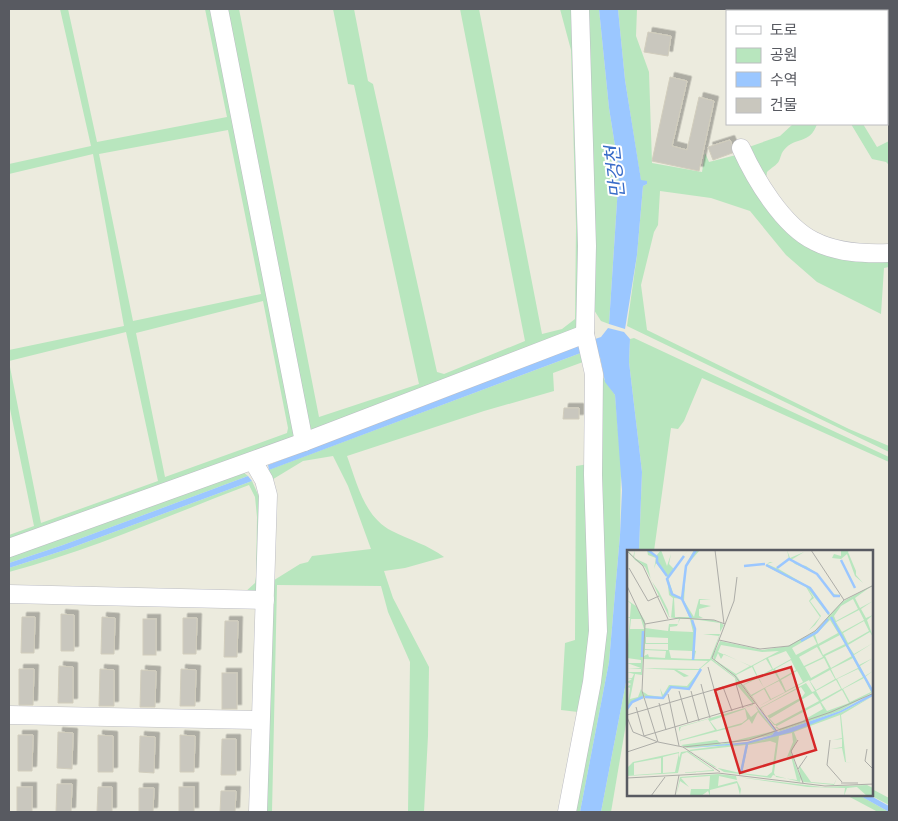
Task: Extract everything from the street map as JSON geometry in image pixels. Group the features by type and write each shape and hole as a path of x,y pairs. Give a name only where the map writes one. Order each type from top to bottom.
{"street":[{"path":"219,9 304,442"},
{"path":"566,812 592,682 598,631 592,475 594,374 585,334 587,246 580,9"},
{"path":"741,148 760,183 783,215 812,240 838,250 889,253"},
{"path":"9,548 253,461 585,334"},
{"path":"253,461 264,480 268,495 258,812"},
{"path":"9,594 265,600"},
{"path":"9,715 260,720"}],"green space":[{"path":"60,9 68,9 97,142 227,117 205,9 214,9 295,430 293,437 9,544 9,535 34,526 9,404 9,362 41,523 158,481 126,332 9,361 9,350 124,326 93,154 9,174 9,164 91,146","holes":["228,130 261,294 133,321 99,154","263,301 288,428 287,433 165,477 136,333"]},
{"path":"225,9 239,9 319,417 419,384 354,85 348,84 333,9 354,9 368,81 373,84 437,372 444,374 525,341 460,9 479,9 542,334 562,329 575,319 576,226 571,50 560,9 575,9 579,104 579,324 573,331 309,431"},
{"path":"582,9 599,9 609,108 619,171 609,324 601,321 594,310"},
{"path":"618,9 637,9 636,36 649,72 652,163 702,172 705,153 709,162 740,154 791,235 815,250 889,259 889,267 884,268 881,314 817,282 786,255 750,211 711,198 660,191 658,225 654,232 641,285 647,330 849,429 889,446 889,452 627,326 637,255 643,186 647,182 641,181 625,80"},
{"path":"792,125 817,125 810,135 788,146 782,152 778,162 767,172 766,179 746,148 780,136"},
{"path":"852,125 864,125 877,147 889,141 889,165 886,162 872,159"},
{"path":"634,338 889,457 889,462 702,378 684,421 678,429 671,428 654,550 639,550 642,472 629,362 630,339"},
{"path":"586,351 588,381 583,362 553,373 554,391 484,411 347,456 358,488 368,508 382,525 444,557 405,568 384,571 393,598 429,667 424,812 408,812 410,662 388,612 381,586 277,585 272,812 264,812 271,582 300,564 308,562 312,556 371,549 348,486 333,456 303,461 270,481 263,472"},
{"path":"598,354 602,376 615,395 621,464 620,535 609,662 580,812 569,812 587,720"},
{"path":"589,464 595,634 578,712 561,710 565,643 575,640 576,466"},
{"path":"243,472 248,476 63,545 9,563 9,555"},
{"path":"252,481 261,501 259,591 244,593 255,583 256,577 257,517 255,497 249,485 100,543 9,572 9,568 68,549"},
{"path":"627,677 627,718 611,812 601,812"},
{"path":"873,790 889,798 889,805 872,796"},
{"path":"848,796 861,796 889,812 878,812"}],"water":[{"path":"599,9 618,9 625,80 641,180 647,181 647,184 643,186 637,255 625,329 609,324 619,171 609,108"},
{"path":"608,328 624,332 630,339 629,362 642,472 639,550 627,550 627,677 601,812 580,812 609,662 622,490 615,395 605,382 600,357 589,341 601,337"},
{"path":"584,342 586,351 269,470 268,465"},
{"path":"248,476 252,481 68,549 9,568 9,563 63,545"}],"building":[{"path":"751,9 776,9 776,10"},
{"path":"648,32 671,36 668,56 644,52"},
{"path":"889,64 888,92 888,65"},
{"path":"670,77 687,81 672,146 687,150 699,97 714,101 699,171 652,161"},
{"path":"730,140 735,152 713,160 708,147"},
{"path":"564,408 579,408 579,419 563,419"},
{"path":"61,614 74,615 74,651 61,651"},
{"path":"22,617 35,617 34,653 21,653"},
{"path":"102,617 115,618 114,654 101,654"},
{"path":"183,618 197,618 196,654 183,654"},
{"path":"143,619 156,619 156,655 143,655"},
{"path":"225,621 238,621 237,657 224,657"},
{"path":"59,666 73,667 73,703 58,703"},
{"path":"19,669 34,669 33,705 19,705"},
{"path":"100,669 114,670 114,706 99,706"},
{"path":"181,669 196,670 195,706 180,706"},
{"path":"141,670 156,671 155,707 140,707"},
{"path":"222,673 237,673 237,709 222,709"},
{"path":"58,732 73,733 72,769 57,768"},
{"path":"18,735 33,735 32,771 18,771"},
{"path":"98,735 113,736 113,772 98,772"},
{"path":"180,735 195,736 194,772 180,772"},
{"path":"140,736 155,737 154,773 139,772"},
{"path":"222,739 236,739 236,775 221,775"},
{"path":"57,784 72,784 71,812 56,812"},
{"path":"17,787 32,787 32,812 17,812"},
{"path":"98,787 112,787 112,812 97,812"},
{"path":"179,787 194,787 194,812 179,812"},
{"path":"139,788 154,788 153,812 139,812"},
{"path":"221,791 236,791 235,812 220,812"}],"waterway":[{"path":"866,796 889,809"}],"water label":[{"name":"만겅천","path":"615,172"}]}
